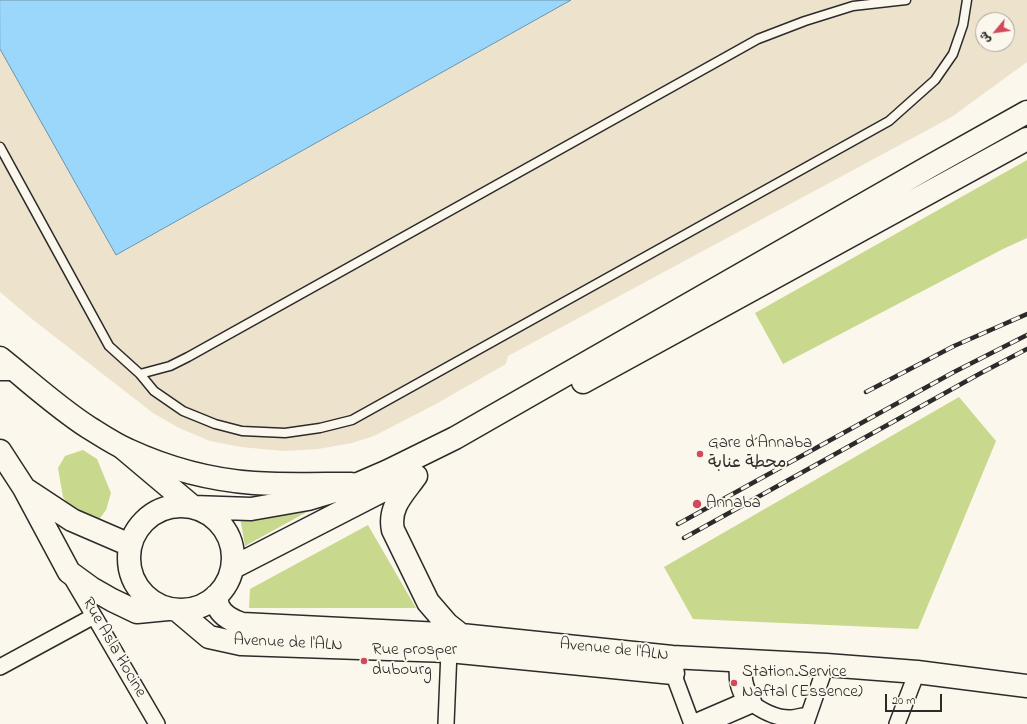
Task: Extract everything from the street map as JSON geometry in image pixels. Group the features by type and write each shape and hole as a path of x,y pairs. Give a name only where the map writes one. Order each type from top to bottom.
{"main road":[{"path":"172,609 153,602 141,592 132,578 128,562 130,545 136,530 147,518 161,509 176,506 251,509 308,499 358,484 388,471 454,438 1027,112"},
{"path":"232,568 420,471 1022,145"},
{"path":"4,365 88,427 123,448 167,466 229,480 253,483 358,484"},
{"path":"123,448 193,507 208,513 220,523 228,537 232,552 232,568 224,588 205,604 191,609 137,612"},
{"name":"Rue Asla Hocine","path":"0,451 12,479 69,572 91,588 137,612 209,637"},
{"path":"420,471 398,500 393,509 391,523 428,602 447,624 455,643"},
{"path":"12,479 72,520 130,545"},
{"name":"Avenue de l'ALN","path":"216,596 218,607 223,613 235,622 242,624 455,643 672,665 741,661 826,665 917,672 1027,686"},
{"name":"Avenue de l'ALN","path":"172,609 209,637 241,644 455,643"},
{"path":"699,724 750,702 744,692 741,682 741,661"}],"street":[{"name":"Rue Asla Hocine","path":"69,572 157,724"},
{"path":"0,668 94,616"},
{"path":"446,724 455,643"},
{"path":"672,665 692,724"},
{"path":"750,702 774,720 791,718 807,719 826,665"},
{"path":"897,724 917,672"}],"lane":[{"path":"140,374 170,366 188,357 758,39 805,21 853,6 906,0"},
{"path":"0,147 109,346 140,374 154,391 183,411 215,424 242,431 285,433 320,428 352,420 888,121 935,80 953,54 964,24 967,0"}],"shaded area":[{"path":"571,0 1027,0 1027,62 953,116 508,356 506,364 434,405 374,436 352,443 318,449 284,451 241,447 210,441 179,428 153,413 32,319 0,292 0,49 117,255"}],"green space":[{"path":"1027,160 1027,238 1003,249 783,364 755,313"},
{"path":"959,397 996,441 918,629 693,619 664,567"},
{"path":"83,450 97,459 111,493 106,510 97,522 80,520 63,497 58,468 65,456"},
{"path":"314,508 245,546 240,517"},
{"path":"368,525 416,608 249,608 250,589"}],"water":[{"path":"0,0 571,0 116,255 0,49"}],"railway":[{"path":"866,392 954,346 1027,314"},
{"path":"678,524 954,372 1027,335"},
{"path":"684,538 1027,349"}],"place":[{"name":"Gare d´Annaba محطة عنابة","path":"700,454"},
{"name":"Annaba","path":"697,504"},
{"name":"Rue prosper dubourg","path":"364,661"},
{"name":"Station Service Naftal (Essence)","path":"734,683"}]}
